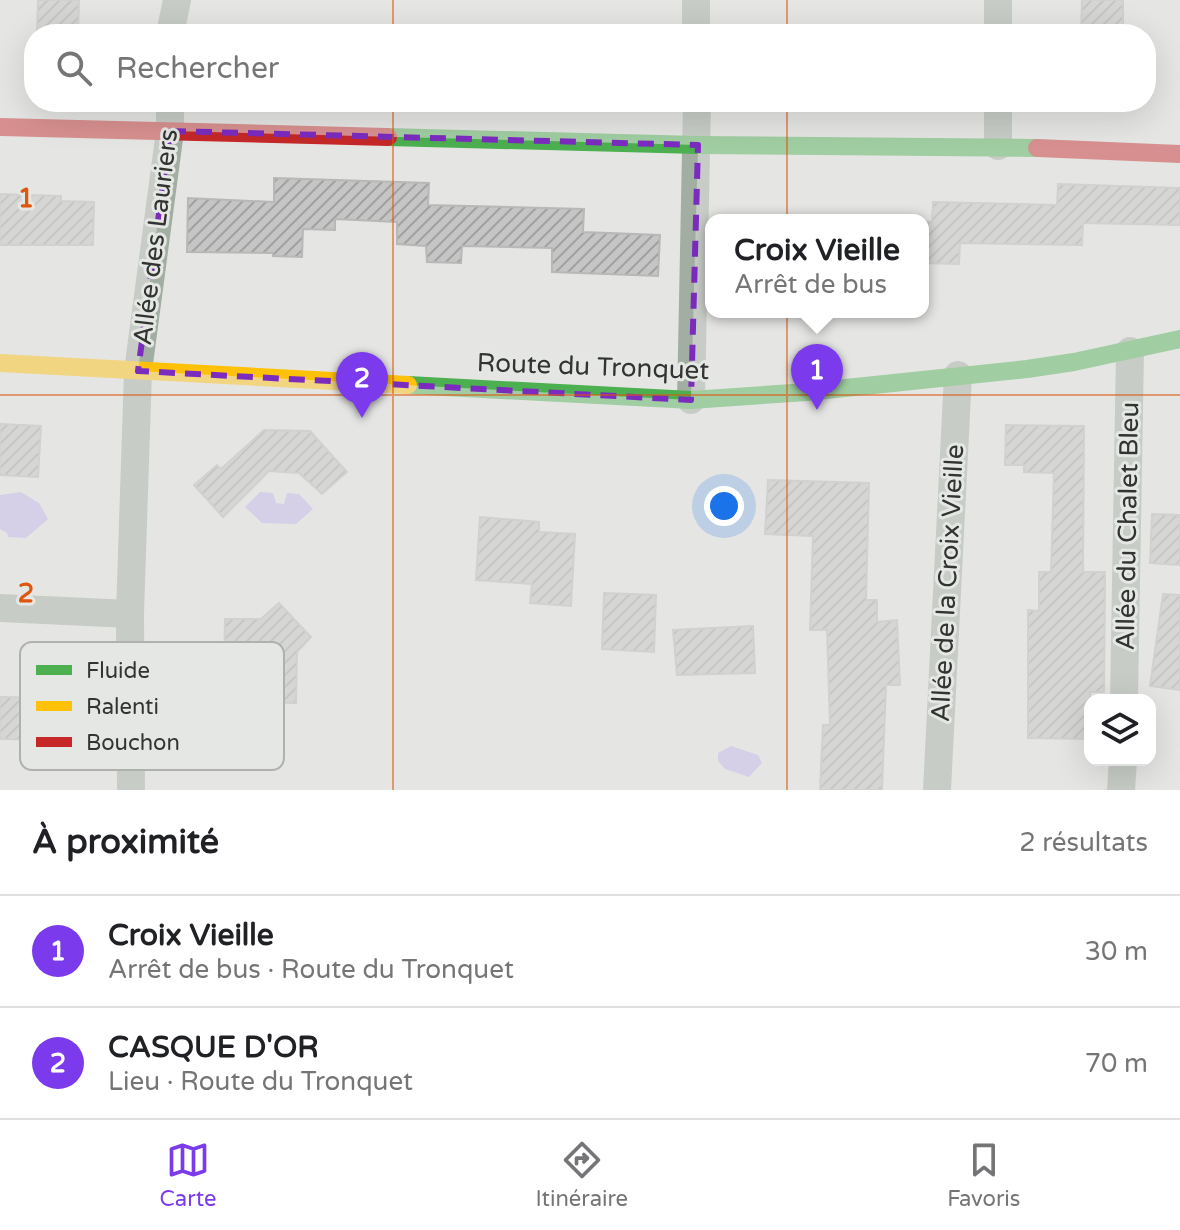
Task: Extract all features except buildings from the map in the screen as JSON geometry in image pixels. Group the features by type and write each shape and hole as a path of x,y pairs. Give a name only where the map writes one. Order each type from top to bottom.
{"street":[{"path":"172,24 177,0"},
{"path":"696,0 696,24"},
{"path":"998,0 998,24"},
{"name":"Allée des Lauriers","path":"130,642 138,371 170,112"},
{"path":"691,400 697,112"},
{"path":"998,112 998,146"},
{"path":"0,127 698,145 998,146 1180,154"},
{"name":"Route du Tronquet","path":"0,363 691,400 807,392 1027,369 1180,339"},
{"name":"Allée du Chalet Bleu","path":"1124,694 1130,351"},
{"name":"Allée de la Croix Vieille","path":"937,790 958,375"},
{"path":"0,608 130,614"},
{"path":"1121,790 1123,766"},
{"name":"Allée des Lauriers","path":"131,770 131,790"}],"highlighted area":[{"path":"170,131 698,145 691,400 138,371"}],"shaded area":[{"path":"21,492 39,503 48,519 26,538 8,537 0,529 0,495"},
{"path":"260,492 273,493 276,503 284,504 287,493 299,494 313,509 296,524 262,523 245,507"},
{"path":"731,746 758,755 762,763 749,777 725,769 718,761 718,753"}],"traffic: fast":[{"path":"388,137 698,145 1037,148"},
{"path":"408,385 691,400 807,392 1027,369 1180,339"}],"traffic: slow":[{"path":"0,363 408,385"}],"traffic: jam":[{"path":"0,127 388,137"},
{"path":"1037,148 1180,154"}],"place":[{"name":"Croix Vieille","path":"817,410"},
{"name":"CASQUE D'OR","path":"362,418"}]}
